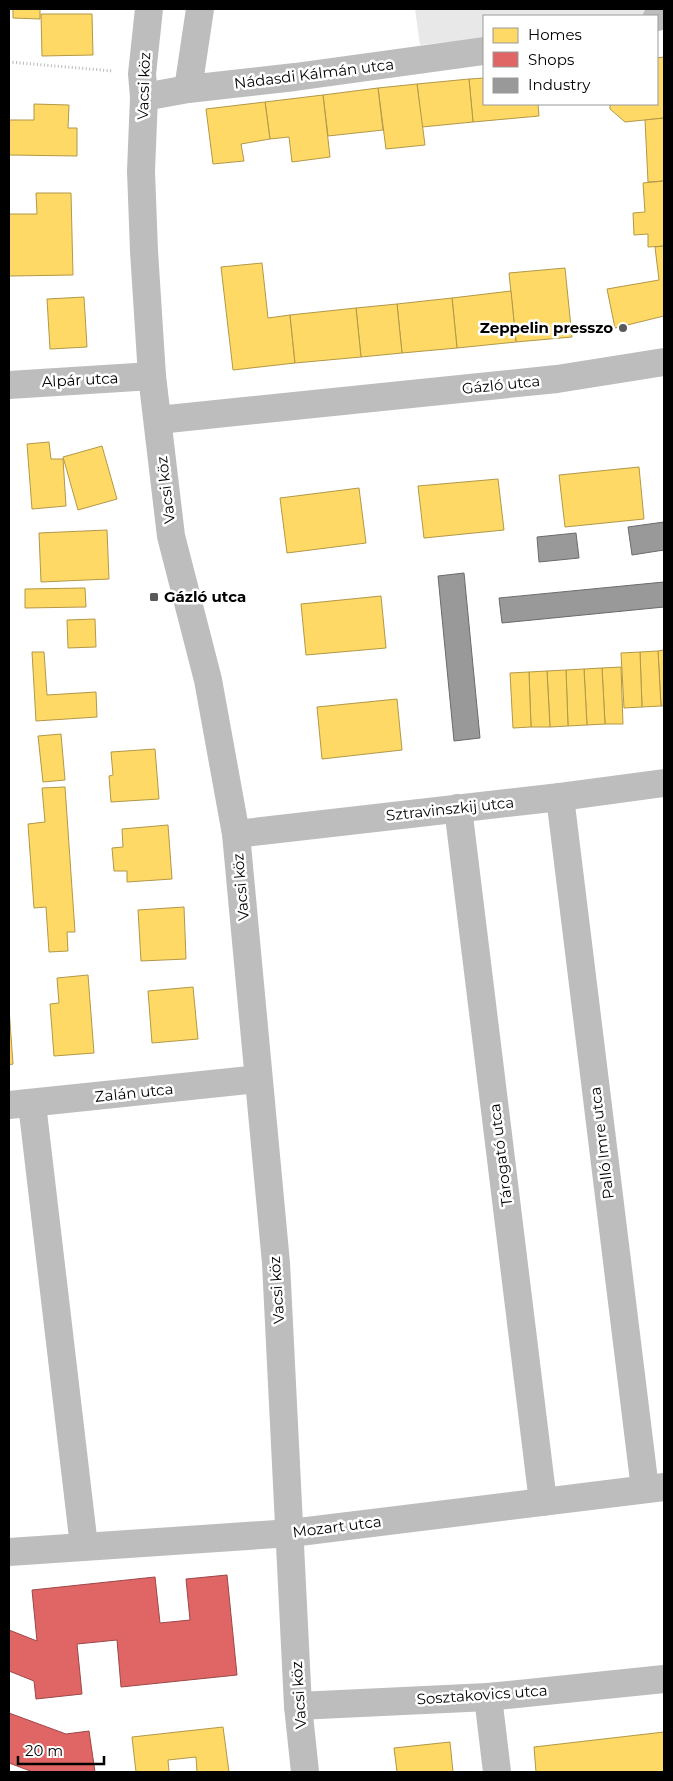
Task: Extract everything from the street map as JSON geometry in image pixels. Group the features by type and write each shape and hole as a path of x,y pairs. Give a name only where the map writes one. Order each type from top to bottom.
{"street":[{"name":"Vacsi köz","path":"149,9 143,85 141,171 152,376 171,536 208,680 236,834 276,1263 291,1533 298,1706 305,1772"},
{"path":"188,89 200,9"},
{"name":"Nádasdi Kálmán utca","path":"143,85 188,89 295,77 483,51"},
{"name":"Gázló utca","path":"158,420 557,379 664,362"},
{"name":"Alpár utca","path":"9,385 152,376"},
{"name":"Sztravinszkij utca","path":"236,834 560,797 664,783"},
{"name":"Palló Imre utca","path":"560,797 654,1488"},
{"name":"Tárogató utca","path":"458,808 543,1502"},
{"name":"Zalán utca","path":"20,1104 258,1079"},
{"path":"20,1104 84,1546"},
{"name":"Mozart utca","path":"9,1552 291,1533 654,1488"},
{"name":"Sosztakovics utca","path":"298,1706 488,1696 664,1679"},
{"path":"488,1696 497,1772"}],"path":[{"path":"9,62 143,85"}],"shaded area":[{"path":"415,9 664,9 658,15 483,15 483,38 420,45"}],"building: Homes":[{"path":"13,9 40,9 40,19 13,18"},
{"path":"41,14 92,14 93,55 42,56"},
{"path":"664,57 664,118 625,122 610,109 610,105 658,105 658,58"},
{"path":"483,78 483,105 538,105 539,116 473,122 469,79"},
{"path":"469,79 473,122 422,127 417,84"},
{"path":"417,84 425,145 386,149 378,88"},
{"path":"378,88 383,130 328,136 323,95"},
{"path":"323,95 330,157 292,162 289,137 270,139 265,102"},
{"path":"265,102 270,139 241,144 244,161 213,164 206,109"},
{"path":"34,104 69,105 68,128 77,128 77,156 9,155 9,120 34,120"},
{"path":"664,118 664,181 648,182 645,120"},
{"path":"664,181 664,246 648,247 648,234 634,235 633,213 645,212 643,183"},
{"path":"36,193 71,193 73,275 9,276 9,214 37,214"},
{"path":"664,246 664,316 615,328 607,289 659,280 655,247"},
{"path":"262,263 268,318 290,315 295,363 233,370 221,267"},
{"path":"565,268 572,337 516,342 509,273"},
{"path":"511,291 516,342 457,348 452,298"},
{"path":"84,297 87,347 50,349 47,299"},
{"path":"452,298 457,348 402,353 397,304"},
{"path":"397,304 402,353 361,357 356,308"},
{"path":"356,308 361,357 295,363 290,315"},
{"path":"49,442 51,459 63,459 66,506 32,509 27,444"},
{"path":"102,446 117,499 78,510 63,457"},
{"path":"639,467 644,519 565,527 559,475"},
{"path":"498,479 504,530 424,538 418,486"},
{"path":"359,488 366,543 287,553 280,498"},
{"path":"107,530 109,579 41,582 39,533"},
{"path":"85,588 86,607 25,608 25,589"},
{"path":"381,596 386,648 306,655 301,604"},
{"path":"95,619 96,647 68,648 67,620"},
{"path":"664,650 664,706 661,706 658,651"},
{"path":"658,651 661,706 642,707 640,652"},
{"path":"32,652 44,652 47,695 96,692 97,717 36,721"},
{"path":"640,652 642,707 624,708 621,653"},
{"path":"621,667 623,724 605,724 602,668"},
{"path":"602,668 605,724 587,725 584,669"},
{"path":"584,669 587,725 568,726 566,670"},
{"path":"566,670 568,726 550,727 547,671"},
{"path":"547,671 550,727 531,727 529,672"},
{"path":"529,672 531,727 513,728 510,673"},
{"path":"397,699 402,750 322,759 317,707"},
{"path":"61,734 65,780 43,782 38,736"},
{"path":"155,749 159,799 111,802 109,776 113,775 111,752"},
{"path":"65,787 75,932 67,932 68,951 49,952 46,907 34,908 28,824 45,822 42,788"},
{"path":"168,825 172,879 127,882 127,871 114,871 112,848 123,847 122,829"},
{"path":"184,907 186,959 141,961 138,910"},
{"path":"88,975 94,1053 54,1056 50,1004 59,1003 57,978"},
{"path":"193,987 198,1039 152,1043 148,991"},
{"path":"9,1008 13,1064 9,1065"},
{"path":"223,1727 229,1772 197,1772 196,1757 168,1760 169,1772 136,1772 132,1737"},
{"path":"664,1732 664,1772 536,1772 534,1747"},
{"path":"450,1742 453,1772 397,1772 394,1748"}],"building: Shops":[{"path":"227,1575 237,1675 121,1687 117,1640 77,1644 82,1694 36,1699 34,1681 9,1671 9,1630 37,1641 32,1590 155,1577 160,1623 190,1620 186,1579"},
{"path":"9,1713 66,1734 89,1731 95,1772 33,1772 9,1763"}],"building: Industry":[{"path":"664,522 664,550 632,555 628,527"},
{"path":"576,533 579,558 539,562 537,537"},
{"path":"464,573 480,738 454,741 438,576"},
{"path":"664,582 664,607 502,623 499,598"}],"place":[{"name":"Zeppelin presszo","path":"623,328"},
{"name":"Gázló utca","path":"154,597"}]}
